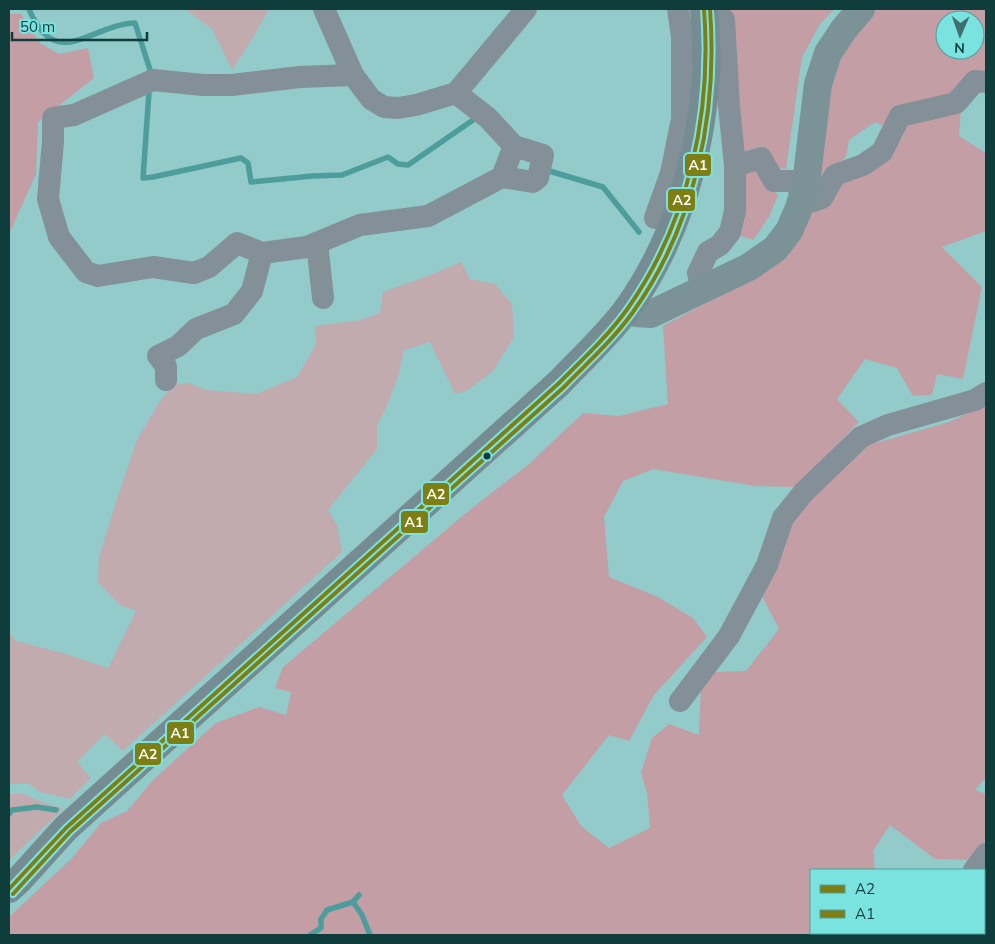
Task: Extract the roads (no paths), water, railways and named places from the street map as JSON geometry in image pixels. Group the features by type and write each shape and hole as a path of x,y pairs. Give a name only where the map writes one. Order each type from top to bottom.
{"highway":[{"path":"9,889 66,828 559,383 627,309 654,265 672,226 692,164 701,124 705,86 704,9"}],"main road":[{"path":"627,309 637,313 651,314 749,267 775,249 788,231 806,184 814,116 821,76 828,53 844,29 861,9"}],"street":[{"path":"324,9 353,75 371,99 384,107 398,108 416,105 456,93 526,9"},
{"path":"655,218 671,173 682,119 682,37 678,9"},
{"path":"702,289 698,272 708,252 720,245 730,232 735,211 735,166 724,20 715,9"},
{"path":"353,75 300,77 232,85 203,85 153,80 74,115 53,118 48,199 59,237 86,272 98,276 153,267 194,273 209,268 237,243 262,253 307,248 360,225 428,216 502,177 533,182 538,178 542,155 514,146 488,118 456,93"},
{"path":"735,166 761,158 774,182 794,181 803,195 814,201 822,198 835,175 863,165 882,152 900,116 956,103 975,81 986,82"},
{"path":"502,177 514,146"},
{"path":"316,243 323,298"},
{"path":"166,380 166,366 158,356 178,346 196,329 234,314 252,291 262,253"},
{"path":"680,701 729,636 767,565 783,518 804,492 861,438 888,425 975,400 986,393"},
{"path":"975,869 986,854"}],"waterway":[{"path":"29,9 40,28 51,39 63,42 76,41 119,25 135,23 152,76"},
{"path":"148,88 143,178 241,158 248,163 251,182 342,175 388,157 398,164 408,165 476,118"},
{"path":"546,170 603,187 639,232"},
{"path":"9,814 12,810 37,807 56,810"},
{"path":"359,895 353,902 362,915 370,935"},
{"path":"310,935 321,928 321,919 327,910 353,902"}]}
